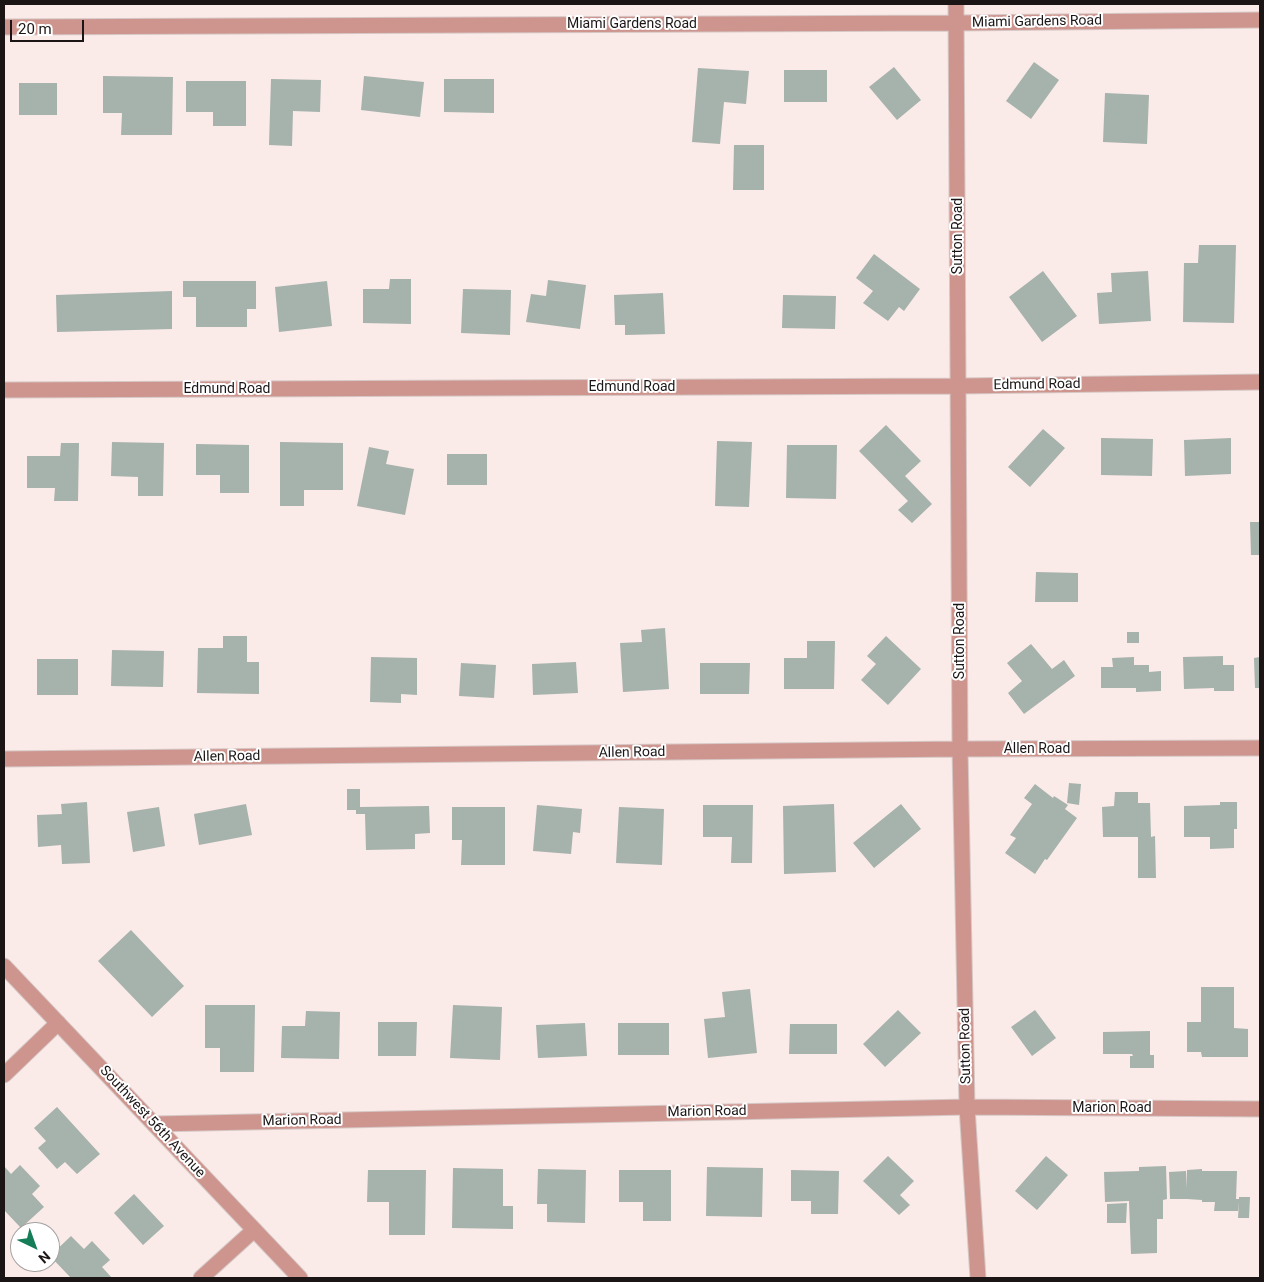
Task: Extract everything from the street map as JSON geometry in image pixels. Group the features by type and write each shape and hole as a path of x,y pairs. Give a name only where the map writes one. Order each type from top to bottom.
{"street":[{"name":"Sutton Road","path":"956,4 960,749 967,1107 978,1278"},
{"name":"Miami Gardens Road","path":"4,27 1260,20"},
{"name":"Edmund Road","path":"4,390 959,386 1260,382"},
{"name":"Allen Road","path":"4,759 960,749 1260,748"},
{"name":"Southwest 56th Avenue","path":"4,966 300,1278"},
{"path":"4,1075 58,1023"},
{"name":"Marion Road","path":"154,1124 967,1107 1260,1109"},
{"path":"201,1278 254,1230"}],"building":[{"path":"1034,62 1059,80 1031,119 1006,101"},
{"path":"894,67 921,100 897,120 869,87"},
{"path":"698,68 749,71 746,104 724,102 720,144 692,142"},
{"path":"784,70 827,70 827,102 784,102"},
{"path":"103,76 173,77 172,135 121,135 122,113 103,113"},
{"path":"364,76 424,82 420,117 361,110"},
{"path":"271,79 321,80 320,112 293,111 292,146 269,145"},
{"path":"444,79 494,79 494,113 444,112"},
{"path":"186,81 246,81 246,126 213,126 213,112 186,112"},
{"path":"19,83 57,83 57,115 19,115"},
{"path":"1105,93 1149,95 1147,144 1103,142"},
{"path":"734,145 764,145 764,190 733,190"},
{"path":"1199,245 1236,245 1234,323 1183,322 1184,263 1198,263"},
{"path":"874,254 920,289 904,311 899,307 888,321 863,303 873,291 856,278"},
{"path":"1043,271 1077,316 1042,342 1009,297"},
{"path":"1148,271 1151,321 1099,324 1097,293 1112,292 1111,273"},
{"path":"390,279 411,279 411,324 363,323 363,289 389,289"},
{"path":"548,280 586,285 580,329 526,322 531,294 546,296"},
{"path":"183,281 256,281 256,309 247,309 247,327 196,327 196,297 183,297"},
{"path":"327,281 332,326 279,332 275,287"},
{"path":"463,289 511,290 510,335 461,333"},
{"path":"172,291 172,329 57,332 56,295"},
{"path":"663,293 665,334 625,335 625,325 615,325 614,295"},
{"path":"783,295 836,296 835,329 782,328"},
{"path":"886,425 921,461 905,476 932,504 912,523 898,510 908,501 859,451"},
{"path":"1043,429 1065,448 1030,487 1008,467"},
{"path":"1101,438 1153,439 1152,476 1101,475"},
{"path":"1231,438 1231,474 1185,476 1184,440"},
{"path":"717,441 752,442 749,507 715,506"},
{"path":"112,442 164,443 163,496 138,496 138,477 111,476"},
{"path":"280,442 343,443 343,490 304,490 304,506 280,506"},
{"path":"61,443 79,443 78,501 54,501 55,488 27,488 27,456 60,456"},
{"path":"196,444 249,445 249,493 220,493 220,475 196,475"},
{"path":"787,445 837,445 836,499 786,498"},
{"path":"369,447 389,451 386,464 414,469 405,515 357,506"},
{"path":"447,454 487,454 487,485 447,485"},
{"path":"1250,522 1260,522 1260,555 1251,555"},
{"path":"1036,572 1078,573 1078,602 1035,602"},
{"path":"665,628 669,689 623,692 620,643 642,642 641,630"},
{"path":"1127,632 1139,632 1139,643 1127,643"},
{"path":"223,636 247,636 247,662 259,662 259,694 197,693 198,648 223,648"},
{"path":"886,636 921,669 888,705 861,680 876,664 867,656"},
{"path":"807,641 835,641 834,689 784,689 784,658 807,658"},
{"path":"1031,644 1052,669 1064,660 1075,676 1024,714 1008,693 1022,681 1007,663"},
{"path":"112,650 164,651 163,687 111,686"},
{"path":"1223,656 1223,665 1234,665 1234,691 1214,691 1214,688 1184,689 1183,657"},
{"path":"371,657 417,658 417,695 401,694 401,703 370,702"},
{"path":"1134,657 1134,665 1149,665 1149,672 1161,671 1161,691 1136,692 1136,688 1101,688 1101,667 1113,667 1112,658"},
{"path":"1260,657 1260,688 1255,688 1254,658"},
{"path":"37,659 78,659 78,695 37,695"},
{"path":"576,662 578,693 533,695 532,664"},
{"path":"461,663 496,665 494,698 459,696"},
{"path":"700,663 750,663 749,694 700,694"},
{"path":"1069,783 1081,784 1079,805 1067,803"},
{"path":"1035,784 1053,798 1054,796 1068,805 1065,809 1077,818 1035,874 1005,853 1016,838 1010,835 1032,804 1024,798"},
{"path":"347,789 360,789 360,807 429,806 430,833 415,834 415,849 366,850 365,814 356,814 356,810 347,810"},
{"path":"1115,792 1138,792 1138,803 1150,803 1151,837 1155,836 1156,878 1138,878 1138,837 1103,837 1102,807 1114,806"},
{"path":"87,802 90,863 62,864 61,845 38,847 37,815 62,814 61,804"},
{"path":"1220,802 1237,802 1237,829 1234,829 1234,848 1210,849 1210,837 1184,837 1184,806 1220,805"},
{"path":"246,804 252,835 199,845 194,814"},
{"path":"834,804 836,872 784,874 783,806"},
{"path":"901,804 921,829 874,868 853,843"},
{"path":"537,805 582,809 580,833 573,832 571,854 533,851"},
{"path":"703,805 753,805 752,863 731,863 732,837 703,837"},
{"path":"159,807 165,846 133,852 127,812"},
{"path":"452,807 505,807 505,865 461,865 462,840 452,840"},
{"path":"619,807 664,809 662,865 616,863"},
{"path":"131,930 184,986 152,1017 98,961"},
{"path":"1201,987 1234,987 1234,1028 1248,1029 1248,1057 1202,1057 1201,1052 1187,1052 1187,1022 1201,1022"},
{"path":"750,989 757,1053 708,1058 704,1019 725,1017 722,992"},
{"path":"205,1005 255,1005 254,1072 220,1072 220,1048 205,1048"},
{"path":"453,1005 502,1007 500,1060 450,1058"},
{"path":"898,1010 921,1033 885,1067 863,1044"},
{"path":"1035,1010 1056,1038 1032,1056 1011,1027"},
{"path":"306,1011 340,1012 339,1059 281,1058 282,1026 305,1026"},
{"path":"378,1022 417,1022 416,1056 378,1056"},
{"path":"585,1023 587,1056 538,1058 536,1025"},
{"path":"618,1023 669,1023 669,1055 618,1055"},
{"path":"790,1024 837,1024 837,1054 789,1054"},
{"path":"1150,1031 1150,1055 1154,1055 1154,1068 1130,1068 1130,1056 1133,1056 1132,1054 1103,1054 1103,1032"},
{"path":"57,1107 100,1154 77,1174 65,1162 57,1169 38,1148 46,1141 34,1128"},
{"path":"888,1156 914,1181 900,1195 910,1205 899,1215 863,1181"},
{"path":"1046,1156 1068,1175 1037,1210 1015,1191"},
{"path":"20,1165 40,1186 32,1194 44,1207 28,1222 15,1222 4,1210 4,1166 11,1174"},
{"path":"1166,1166 1167,1199 1163,1200 1163,1219 1157,1219 1157,1253 1131,1254 1129,1201 1105,1202 1104,1172 1139,1171 1139,1167"},
{"path":"707,1167 763,1168 762,1217 706,1216"},
{"path":"453,1168 503,1169 503,1206 513,1206 513,1229 452,1228"},
{"path":"538,1169 586,1170 585,1223 547,1222 547,1204 537,1204"},
{"path":"1202,1169 1202,1171 1237,1171 1236,1199 1239,1199 1239,1197 1250,1197 1249,1218 1238,1218 1239,1201 1238,1211 1214,1211 1215,1202 1170,1199 1169,1172 1186,1171 1187,1188 1187,1170"},
{"path":"368,1170 426,1170 425,1235 389,1235 389,1202 367,1202"},
{"path":"619,1170 671,1170 671,1221 643,1221 643,1202 619,1202"},
{"path":"791,1170 839,1171 838,1214 811,1214 811,1201 791,1201"},
{"path":"134,1194 164,1226 143,1245 114,1213"},
{"path":"1127,1203 1126,1223 1107,1223 1107,1204"},
{"path":"71,1236 84,1249 92,1241 110,1260 102,1267 112,1278 71,1278 60,1266 60,1246"}]}
